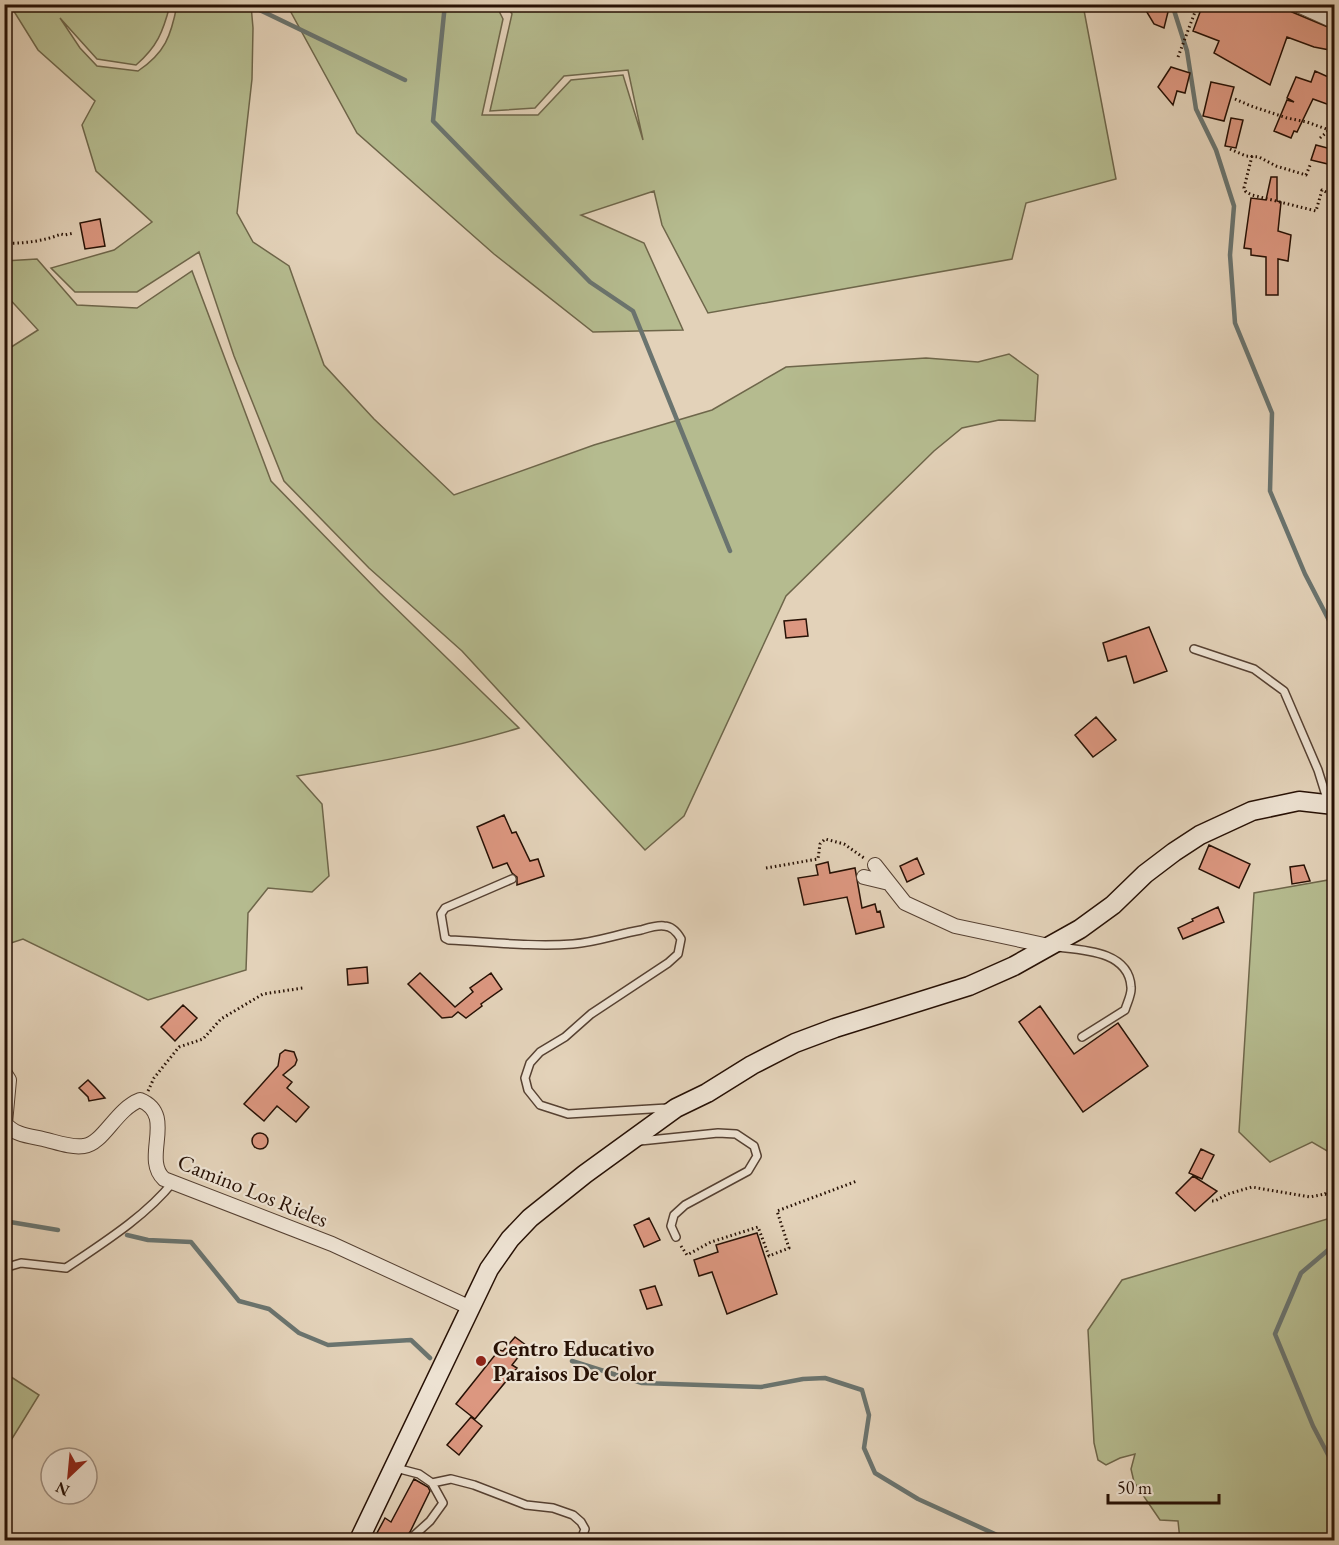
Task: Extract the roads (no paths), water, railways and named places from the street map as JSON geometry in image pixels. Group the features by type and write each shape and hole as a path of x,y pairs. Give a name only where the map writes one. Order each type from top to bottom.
{"main road":[{"path":"359,1540 489,1269 510,1239 531,1218 629,1142 676,1108 795,1043 969,986 1014,966 1080,929 1159,863 1200,835 1252,811 1274,805 1299,801 1332,805"}],"street":[{"path":"1296,4 1335,21"},
{"path":"874,865 905,903 955,926 1049,946"},
{"path":"864,878 889,883"},
{"name":"Camino Los Rieles","path":"4,1072 9,1080 5,1123 9,1129 75,1146 86,1146 95,1142 131,1103 144,1101 150,1104 157,1114 157,1173 164,1179 332,1244 471,1308"}],"lane":[{"path":"1194,650 1254,669 1284,691 1332,805"},
{"path":"512,879 443,910 441,914 445,938 528,944 573,944 662,926 671,927 681,939 678,954 668,963 591,1014 565,1037 540,1052 530,1063 525,1078 532,1097 540,1105 568,1114 676,1108"},
{"path":"1049,946 1095,951 1116,960 1128,974 1131,989 1125,1010 1082,1037"},
{"path":"629,1142 718,1133 736,1134 754,1146 757,1156 748,1171 685,1205 674,1215 671,1226 676,1237"},
{"path":"4,1268 21,1263 66,1268 101,1245 159,1199 173,1182"},
{"path":"394,1467 419,1474 432,1483 443,1503 430,1521 409,1540"},
{"path":"432,1483 451,1479 474,1485 526,1505 553,1508 573,1515 585,1529 581,1540"}],"waterway":[{"path":"247,4 405,80"},
{"path":"445,4 433,121 590,282 633,311 730,551"},
{"path":"1172,4 1187,51 1196,109 1216,150 1234,206 1230,255 1235,323 1272,413 1270,491 1305,574 1334,630"},
{"path":"4,1221 58,1230"},
{"path":"127,1235 148,1240 191,1242 239,1301 269,1309 299,1333 328,1345 411,1340 430,1358"},
{"path":"1334,1245 1301,1273 1275,1334 1313,1426 1334,1466"},
{"path":"572,1361 642,1383 761,1387 803,1379 825,1378 862,1390 869,1415 864,1448 875,1473 918,1499 1008,1540"}],"place":[{"name":"Centro Educativo Paraisos De Color","path":"481,1361"}]}
